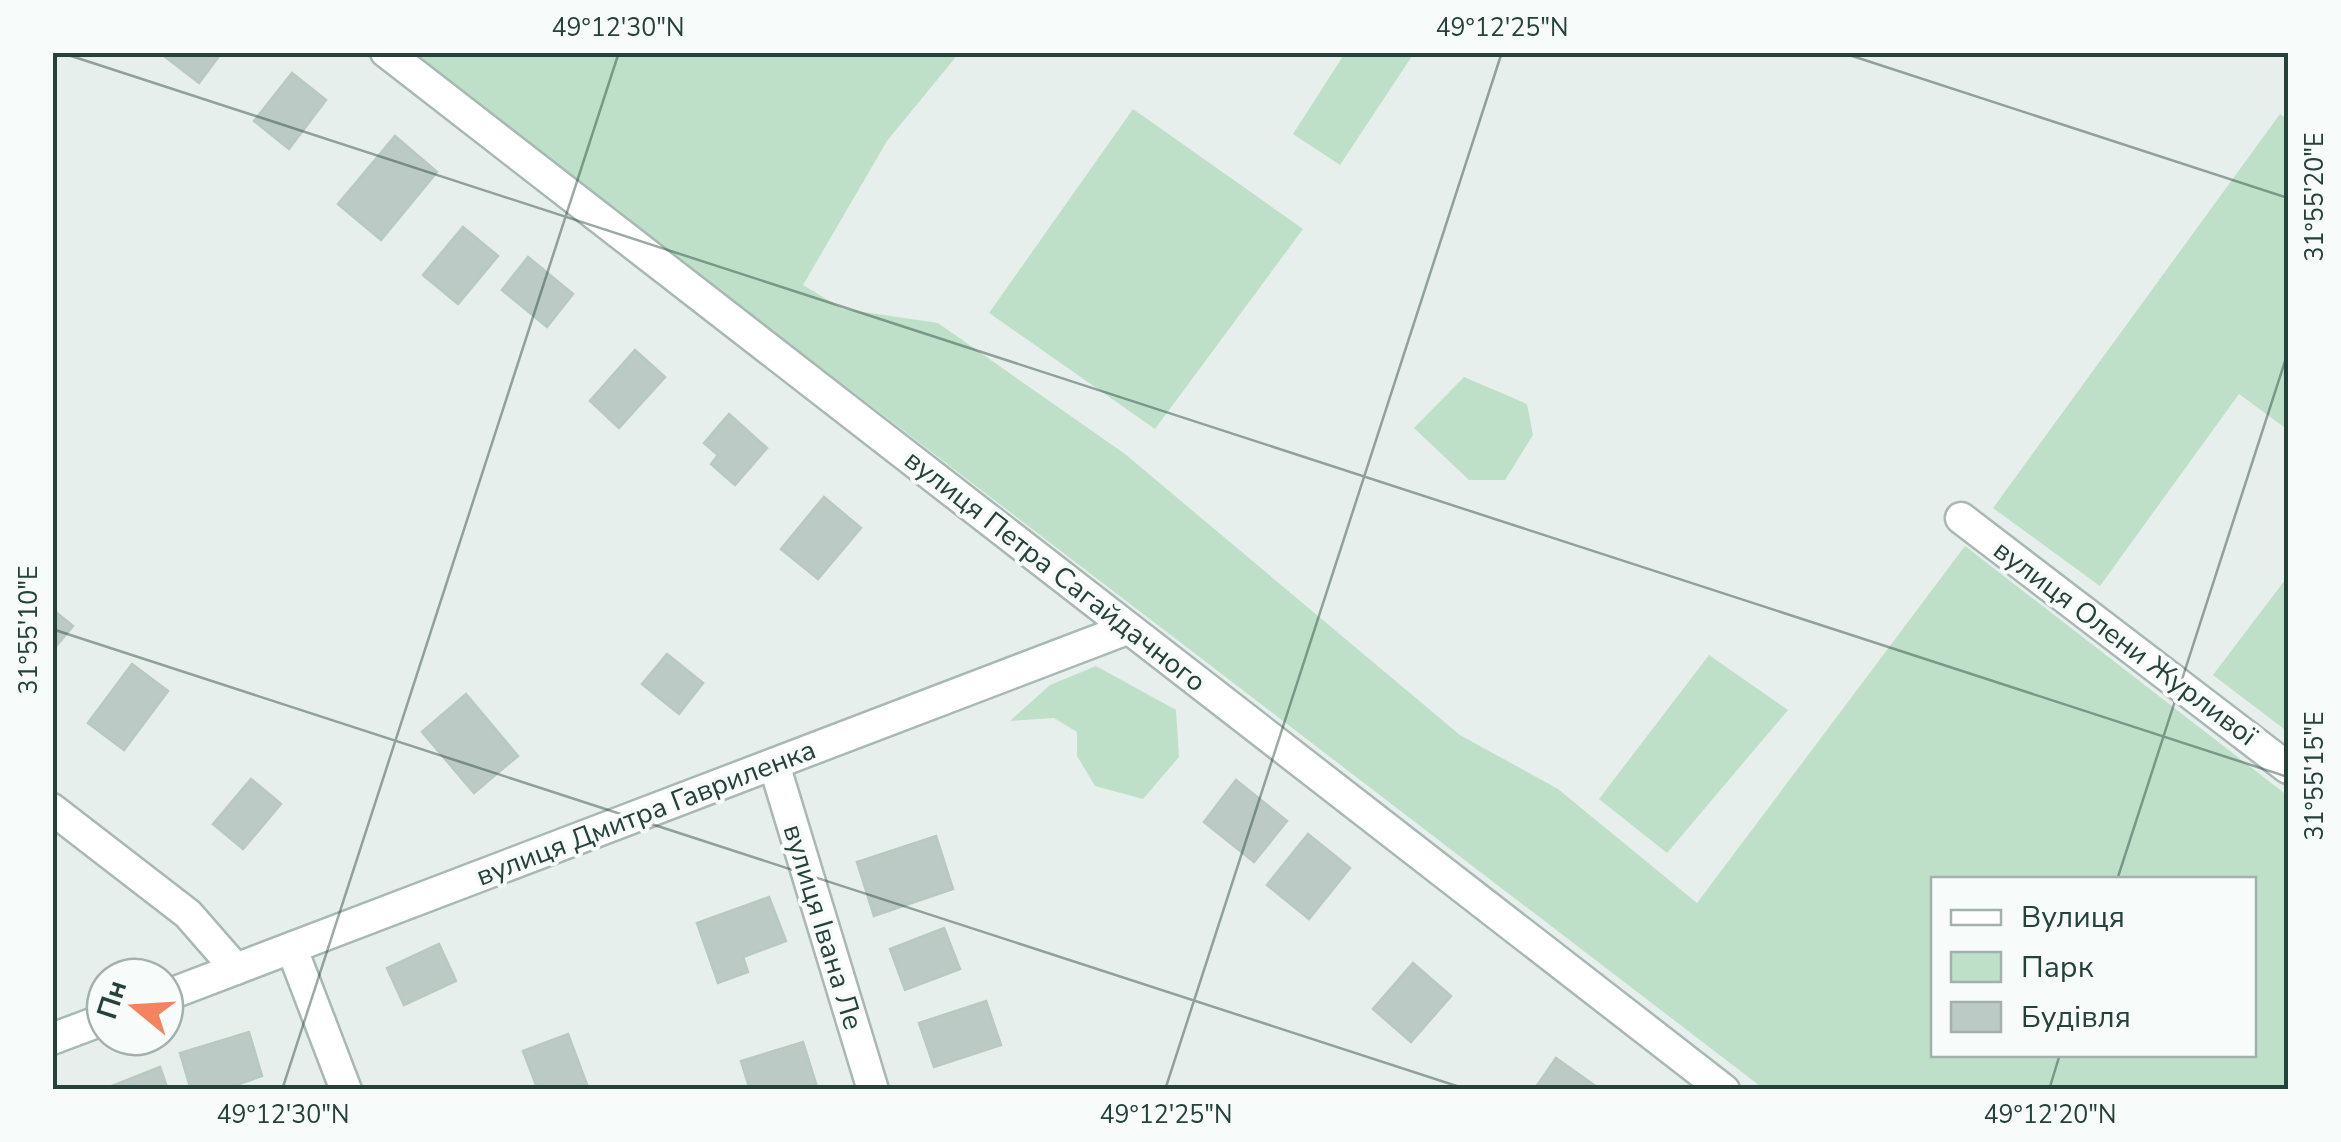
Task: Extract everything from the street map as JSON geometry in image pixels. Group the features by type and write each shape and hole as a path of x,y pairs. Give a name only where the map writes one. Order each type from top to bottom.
{"street":[{"name":"вулиця Петра Сагайдачного","path":"386,52 1724,1090"},
{"name":"вулиця Олени Журливої","path":"1961,518 2288,768"},
{"name":"вулиця Дмитра Гавриленка","path":"185,988 1127,629"},
{"name":"вулиця Івана Ле","path":"774,764 873,1090"},
{"path":"52,808 188,914 236,969"},
{"path":"292,949 346,1090"},
{"path":"52,1039 85,1027"}],"green space":[{"path":"410,53 959,53 887,141 803,285 843,309 938,323 1125,454 1460,735 1558,789 1697,903 1965,546 2288,796 2288,1089 1764,1089"},
{"path":"1345,53 1414,53 1340,165 1293,134"},
{"path":"1133,109 1303,229 1155,429 989,313"},
{"path":"2280,114 2288,120 2288,430 2239,394 2100,586 1993,508"},
{"path":"1464,377 1527,404 1533,435 1505,480 1469,480 1414,428"},
{"path":"2288,576 2288,732 2213,675"},
{"path":"1709,655 1788,710 1667,853 1599,799"},
{"path":"1096,666 1176,710 1179,757 1143,799 1095,786 1077,756 1077,732 1054,718 1010,721 1050,685"}],"building":[{"path":"159,52 222,52 199,83"},
{"path":"292,73 326,100 289,149 254,121"},
{"path":"395,136 437,172 381,240 338,204"},
{"path":"463,227 498,256 458,304 423,275"},
{"path":"528,257 573,294 547,327 502,290"},
{"path":"635,350 665,377 619,428 590,401"},
{"path":"729,414 767,448 735,485 711,464 718,455 704,443"},
{"path":"824,497 861,528 818,579 781,549"},
{"path":"52,609 73,626 52,651"},
{"path":"667,654 703,683 679,714 642,684"},
{"path":"132,664 168,691 124,750 88,723"},
{"path":"466,694 518,756 474,793 422,732"},
{"path":"251,779 281,804 243,849 213,824"},
{"path":"1236,780 1287,821 1254,862 1204,822"},
{"path":"1308,834 1350,868 1309,919 1267,885"},
{"path":"936,836 953,889 874,916 857,862"},
{"path":"769,897 786,941 743,957 748,972 718,983 697,923"},
{"path":"944,928 960,969 905,990 890,949"},
{"path":"439,944 456,981 404,1005 387,968"},
{"path":"1413,963 1451,996 1411,1042 1373,1009"},
{"path":"986,1001 1001,1045 934,1067 919,1023"},
{"path":"249,1032 262,1076 222,1090 191,1090 181,1057 185,1057 185,1051"},
{"path":"568,1034 589,1090 538,1090 523,1051"},
{"path":"803,1042 818,1090 750,1090 741,1061"},
{"path":"1556,1058 1601,1090 1534,1090"},
{"path":"160,1067 168,1090 104,1090 104,1089"}]}
